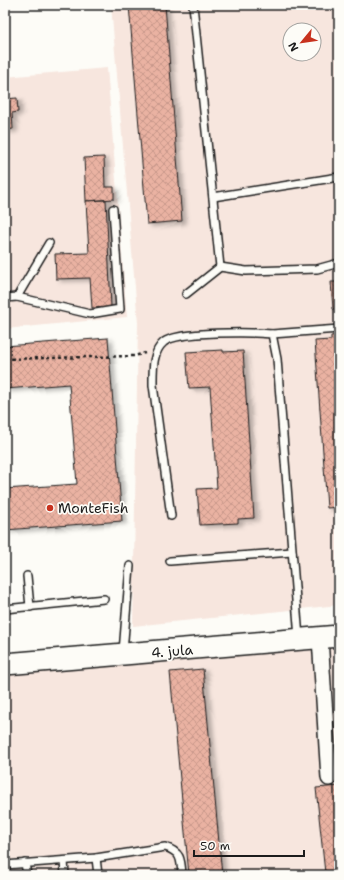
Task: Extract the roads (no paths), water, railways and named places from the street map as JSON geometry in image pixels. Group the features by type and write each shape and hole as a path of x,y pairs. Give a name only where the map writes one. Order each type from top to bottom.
{"main road":[{"name":"4. jula","path":"5,664 330,637"}],"street":[{"path":"329,778 330,637"}],"lane":[{"path":"193,5 220,267"},
{"path":"213,197 339,177"},
{"path":"5,298 17,297 90,314 120,309 113,209"},
{"path":"17,297 49,243"},
{"path":"220,267 246,271 317,269 339,263"},
{"path":"186,294 220,267"},
{"path":"172,516 153,385 152,367 157,350 165,341 177,336 241,332 272,334 339,329"},
{"path":"272,334 277,359 299,640"},
{"path":"170,561 292,552"},
{"path":"123,654 130,566"},
{"path":"28,576 30,607"},
{"path":"5,609 104,599"},
{"path":"5,865 96,858 165,847 174,850 178,856 182,875"},
{"path":"96,858 98,875"},
{"path":"64,860 65,875"},
{"path":"26,863 27,875"}],"place":[{"name":"MonteFish","path":"50,508"}]}
